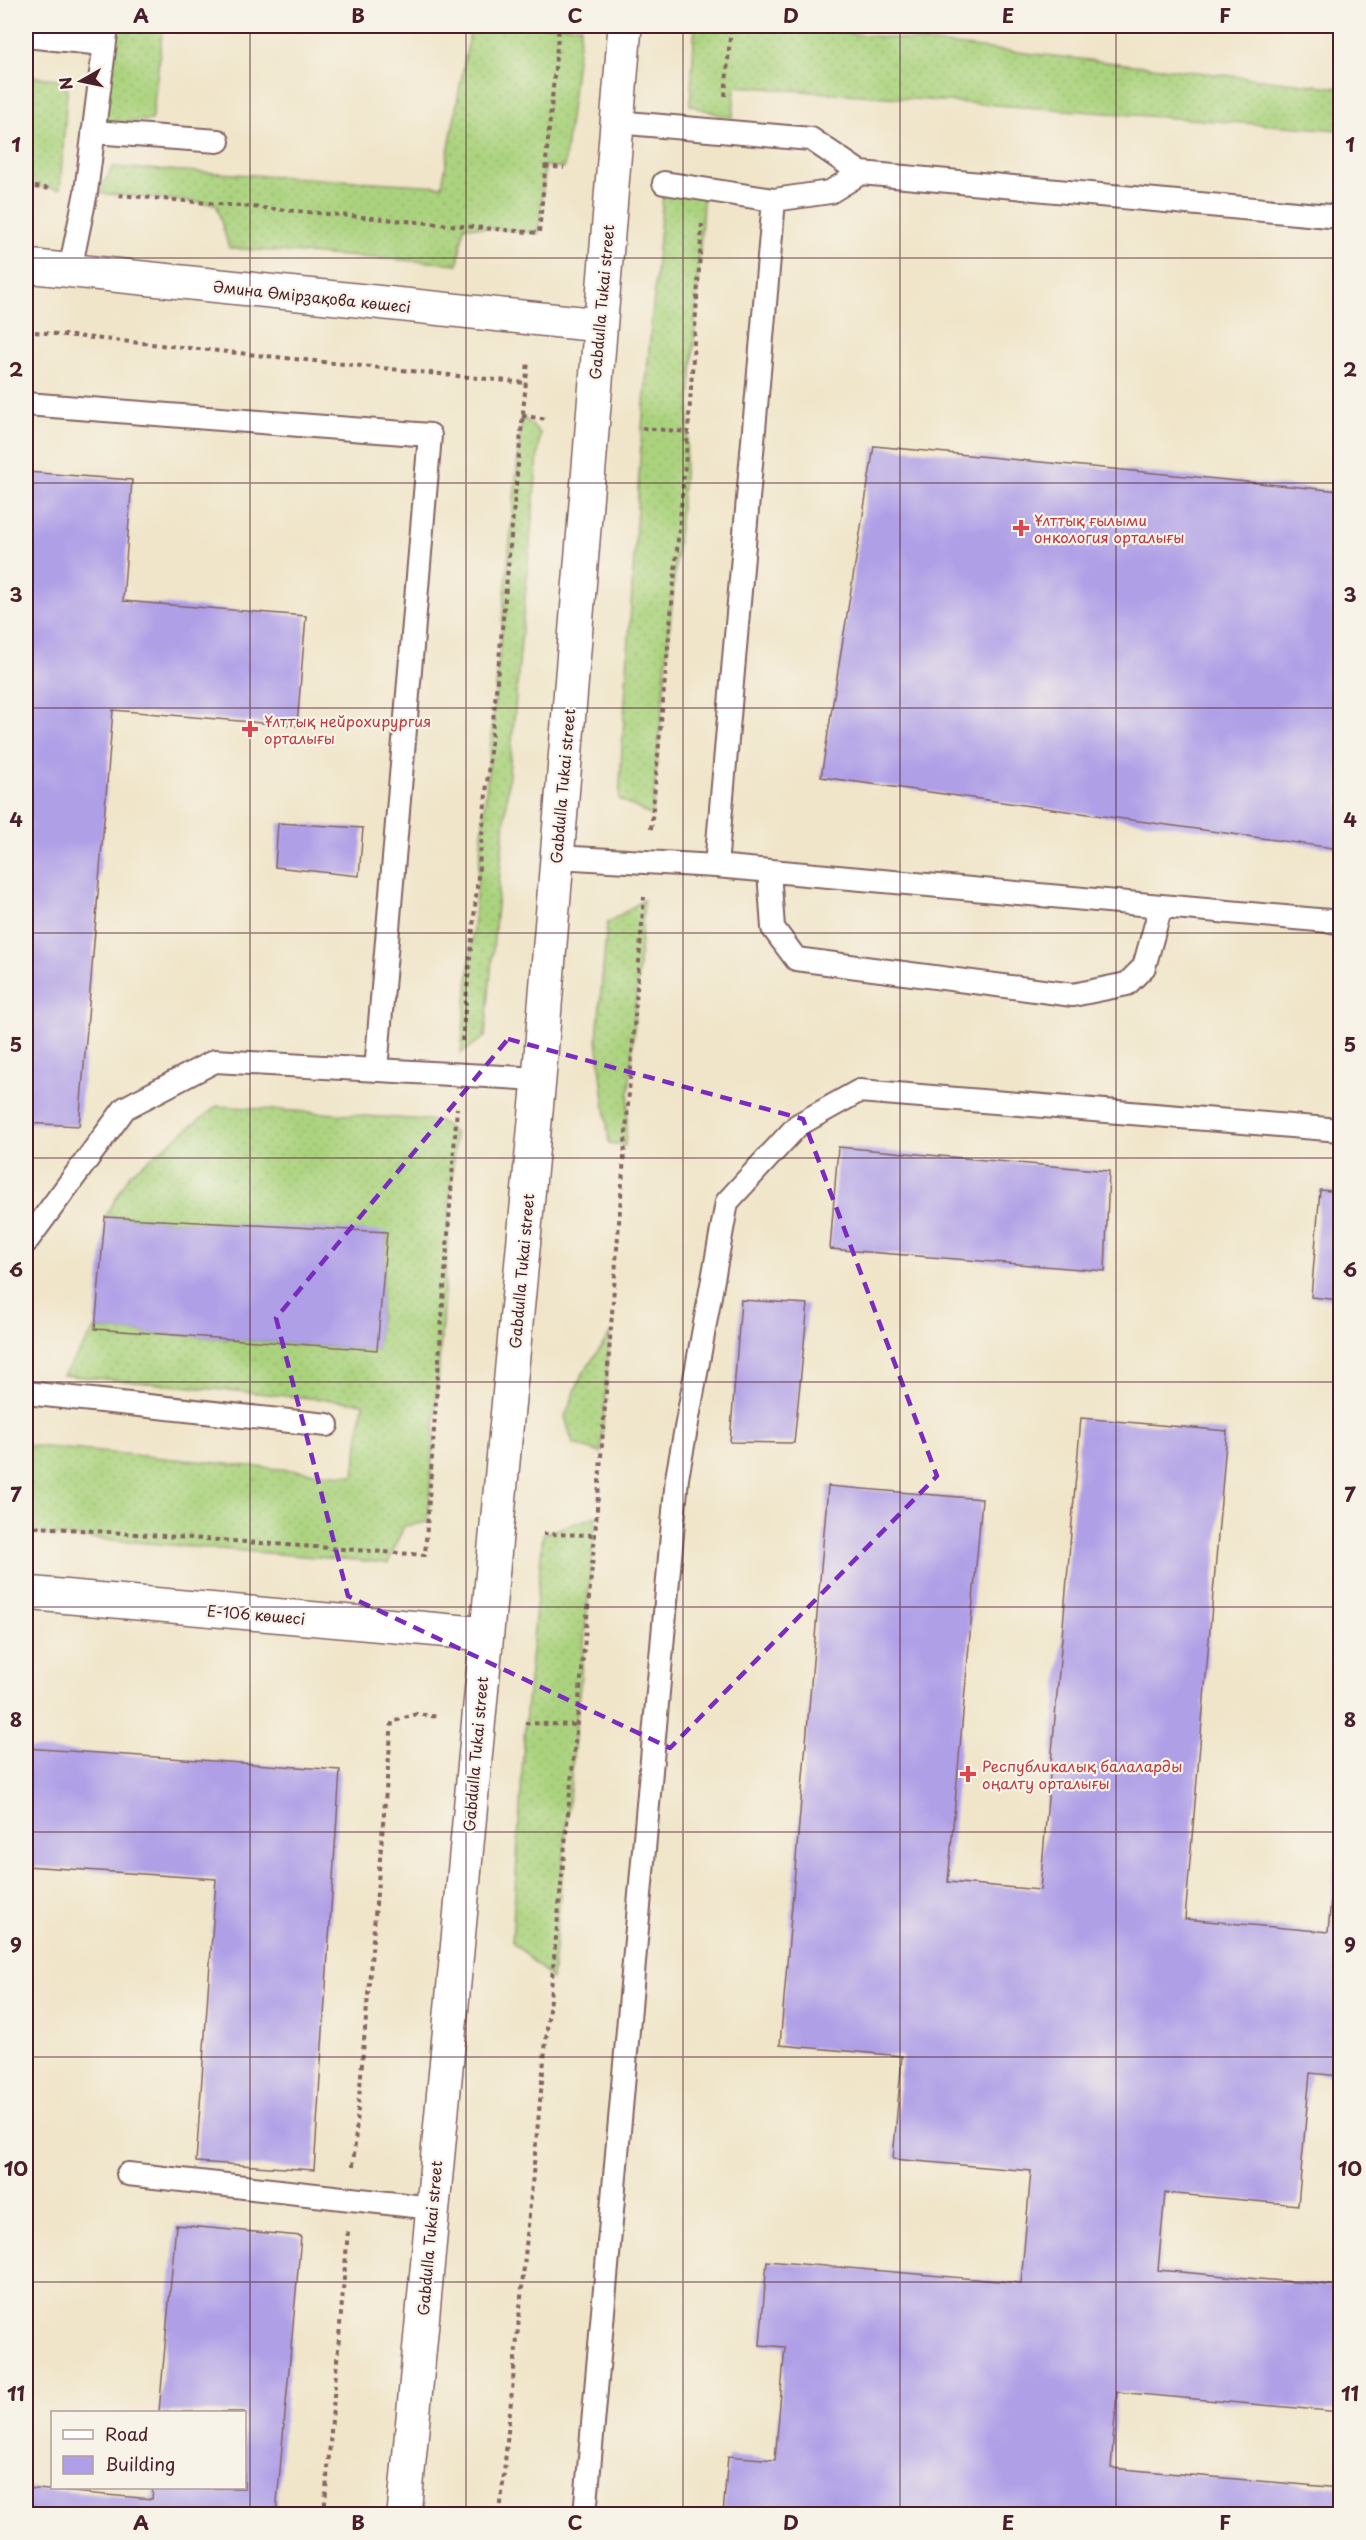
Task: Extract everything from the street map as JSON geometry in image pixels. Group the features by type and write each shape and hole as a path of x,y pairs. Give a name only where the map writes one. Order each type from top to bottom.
{"street":[{"name":"Gabdulla Tukai street","path":"404,2514 539,1078 625,26"},
{"name":"Әмина Өмірзақова көшесі","path":"26,266 599,325"},
{"name":"Е-106 көшесі","path":"26,1593 486,1634"}],"lane":[{"path":"26,36 105,35 86,192 70,270"},
{"path":"616,122 811,139 861,173 1341,217"},
{"path":"93,132 218,141"},
{"path":"664,183 774,200 830,192 861,173"},
{"path":"716,866 774,200"},
{"path":"26,404 430,435 376,1070"},
{"path":"556,856 716,866 1341,922"},
{"path":"769,871 773,928 796,959 1073,995 1127,984 1144,967 1161,906"},
{"path":"26,1242 125,1108 215,1061 539,1078"},
{"path":"585,2514 677,1478 727,1202 798,1125 859,1091 1341,1130"},
{"path":"26,1393 327,1425"},
{"path":"128,2174 432,2208"}],"path":[{"path":"26,186 538,233 559,26"},
{"path":"722,132 731,26"},
{"path":"545,166 564,168"},
{"path":"500,2514 595,1535 647,863 688,432 704,188"},
{"path":"26,331 526,383"},
{"path":"26,1526 425,1555 459,1074 528,361"},
{"path":"522,416 548,419"},
{"path":"642,428 688,432"},
{"path":"543,1534 595,1535"},
{"path":"353,2174 392,1722 417,1714 442,1717"},
{"path":"525,1724 576,1725"},
{"path":"324,2514 349,2220"}],"highlighted area":[{"path":"508,1039 803,1119 937,1476 670,1748 348,1596 276,1318"}],"green space":[{"path":"106,26 163,26 152,120 121,122 94,119"},
{"path":"471,26 581,26 564,168 545,166 539,233 464,226 458,264 229,248 216,204 98,193 113,167 442,186"},
{"path":"695,26 784,26 1340,88 1340,130 735,86 733,117 723,116 690,105"},
{"path":"26,76 68,80 60,189 26,186"},
{"path":"664,183 704,188 688,432 652,816 619,799 642,428"},
{"path":"522,416 540,433 485,1037 461,1053"},
{"path":"644,900 625,1146 609,1143 597,1039 607,923"},
{"path":"217,1106 440,1121 455,1134 428,1522 404,1526 388,1563 26,1533 26,1445 354,1476 363,1403 63,1375 95,1329 377,1350 387,1233 105,1217 130,1174"},
{"path":"610,1334 601,1453 573,1444 565,1417 581,1376"},
{"path":"596,1516 552,1979 512,1942 525,1723 543,1534"}],"building":[{"path":"874,446 1340,491 1340,849 821,777"},
{"path":"26,472 132,480 123,601 306,616 297,726 113,710 79,1126 26,1123"},
{"path":"278,823 363,828 359,876 275,867"},
{"path":"838,1147 1109,1171 1105,1271 830,1249"},
{"path":"1320,1190 1340,1192 1340,1300 1311,1297"},
{"path":"105,1217 387,1232 377,1350 95,1329"},
{"path":"741,1300 808,1304 794,1443 730,1442"},
{"path":"1081,1418 1227,1431 1185,1919 1328,1932 1340,1801 1340,2076 1310,2073 1298,2205 1165,2193 1158,2270 1340,2286 1340,2412 1117,2392 1111,2468 1340,2488 1340,2514 723,2514 728,2456 775,2460 785,2347 760,2345 767,2261 1021,2283 1031,2171 893,2159 902,2056 780,2045 828,1486 982,1499 948,1882 1040,1890"},
{"path":"26,1748 340,1770 314,2170 196,2162 216,1879 26,1866"},
{"path":"176,2225 301,2236 276,2514 26,2514 26,2488 152,2499 153,2489 246,2489 246,2411 159,2411"}],"place":[{"name":"Ұлттық ғылыми онкология орталығы","path":"1021,528"},
{"name":"Ұлттық нейрохирургия орталығы","path":"250,729"},
{"name":"Республикалық балаларды оңалту орталығы","path":"968,1774"}]}
